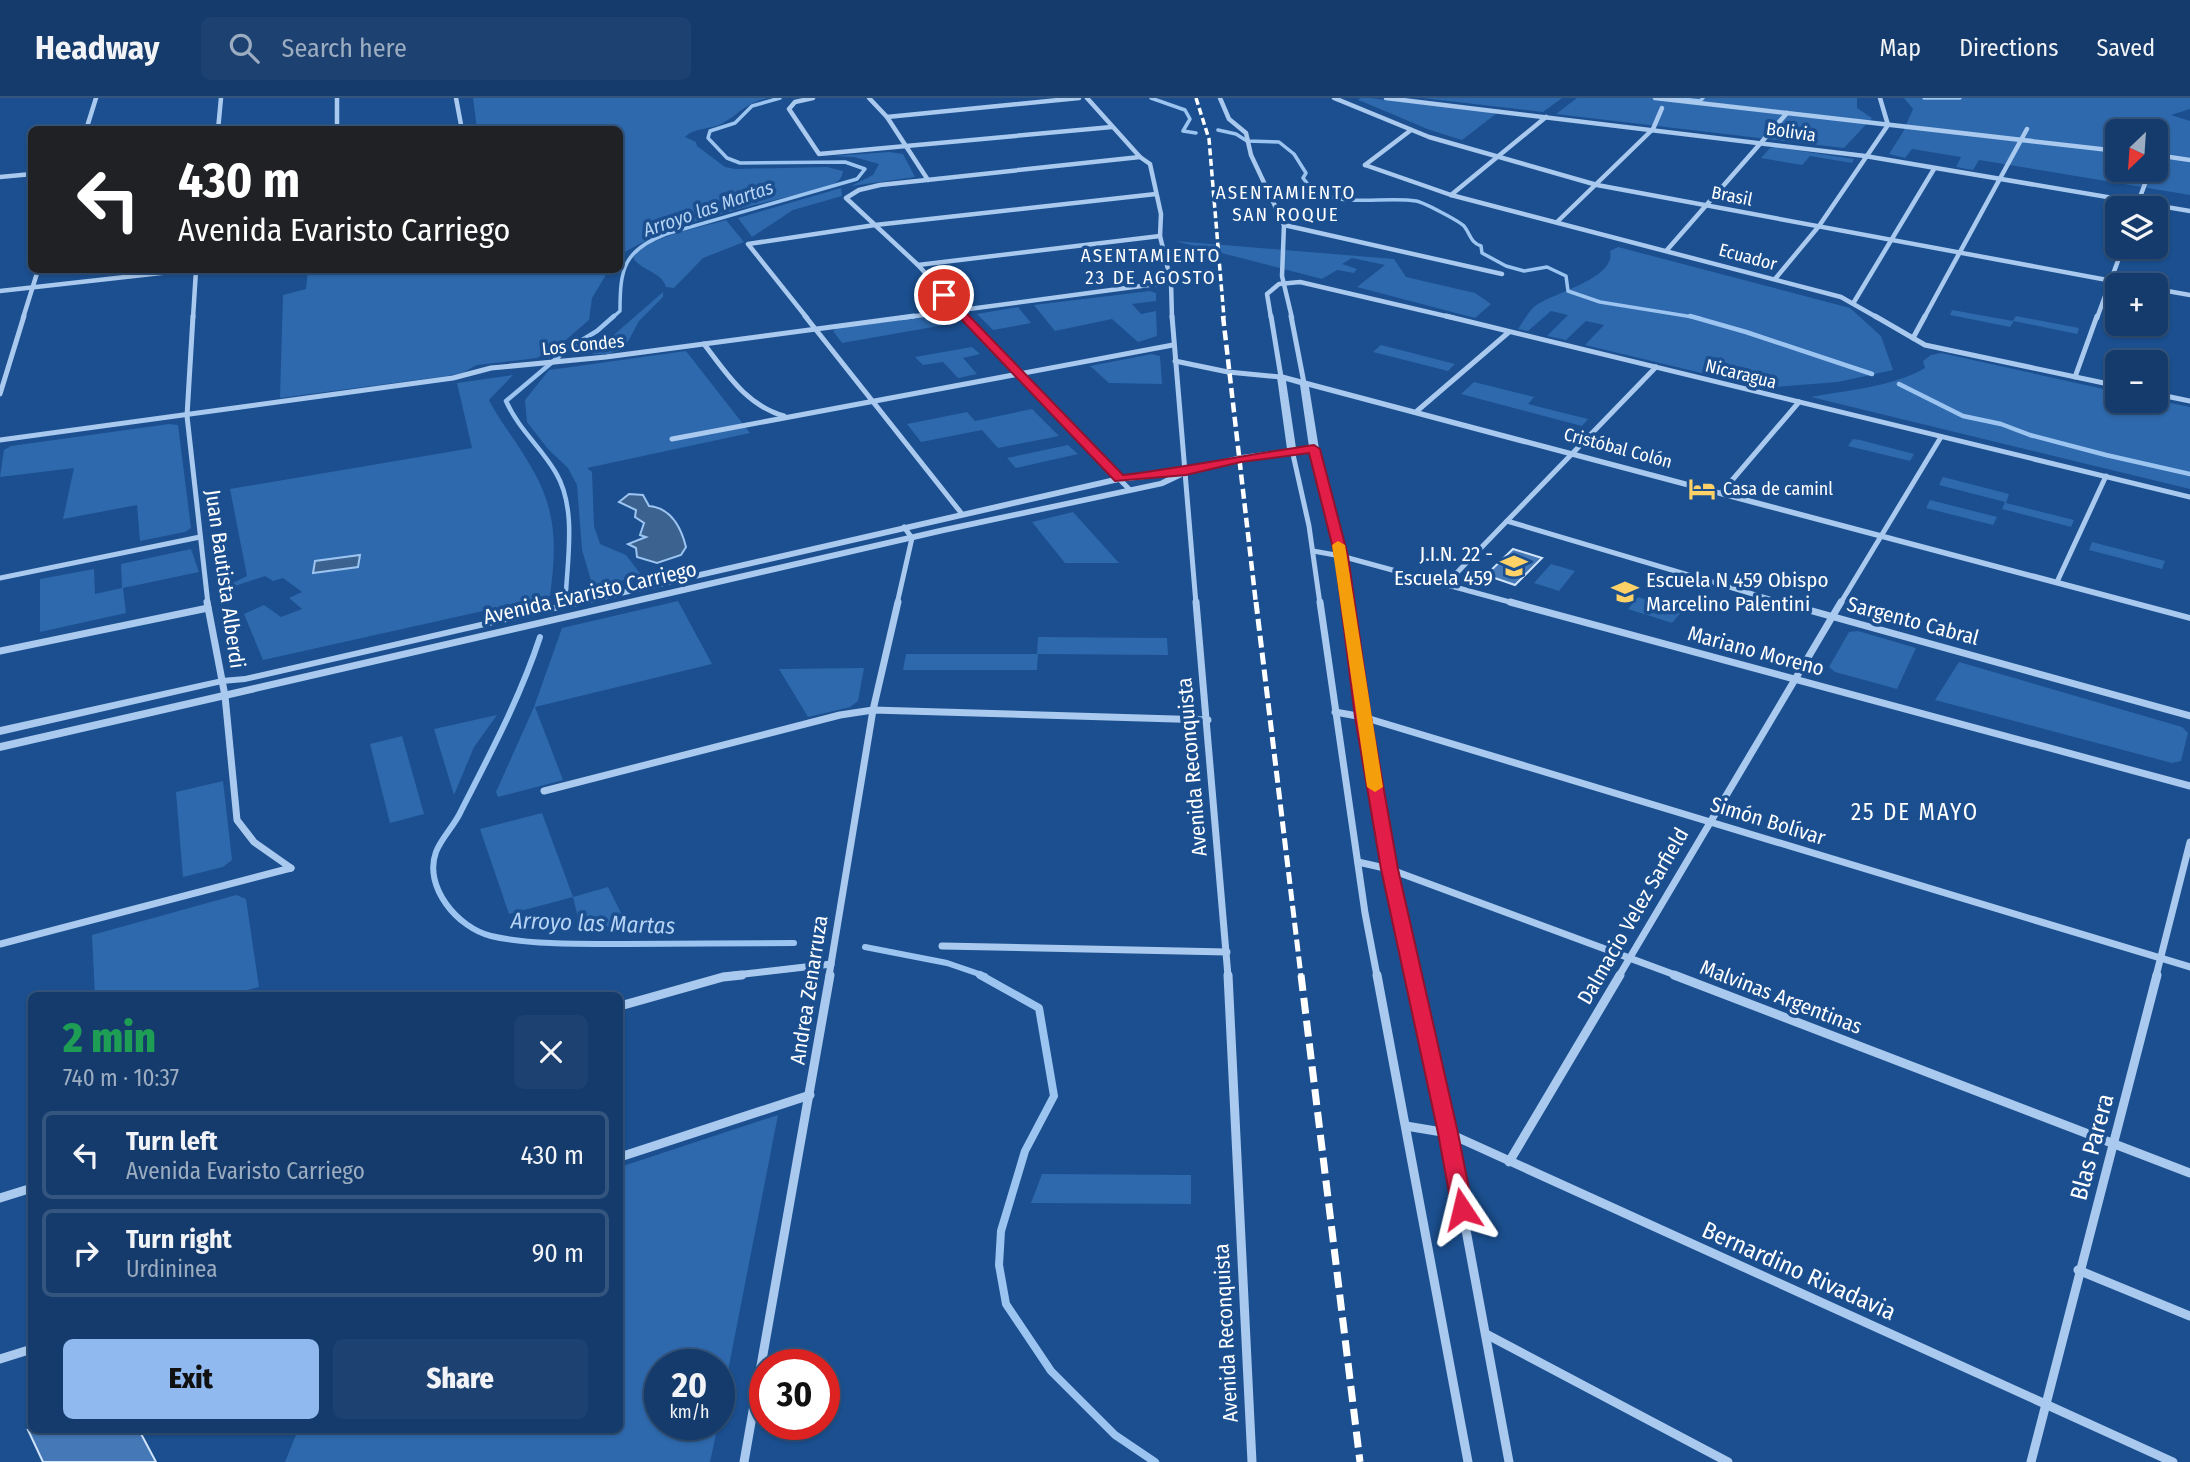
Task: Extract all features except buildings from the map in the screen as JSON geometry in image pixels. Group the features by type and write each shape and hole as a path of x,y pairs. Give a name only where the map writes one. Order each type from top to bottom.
{"street":[{"path":"87,126 96,98"},
{"path":"218,126 221,98"},
{"path":"337,98 337,126"},
{"path":"456,98 461,126"},
{"path":"813,98 795,102 789,109 819,154 1112,127"},
{"path":"869,98 887,117 928,180"},
{"path":"887,117 1079,98"},
{"name":"Avenida Reconquista","path":"1087,98 1140,157 1150,164 1161,214 1160,236 1171,282 1173,345 1227,952 1252,1462"},
{"path":"1220,98 1229,119 1246,133 1251,155 1284,225 1282,276 1286,282 1314,449 1341,556 1363,717 1389,869 1448,1133 1509,1462"},
{"name":"Brasil","path":"1334,98 1411,130 1498,159 1597,185 2105,280"},
{"name":"Bolivia","path":"1389,98 1865,156 2105,197"},
{"path":"1654,98 2105,150"},
{"path":"1880,98 1888,125"},
{"path":"1557,222 1653,129 1662,108"},
{"path":"1667,250 1787,113"},
{"path":"1451,195 1546,117"},
{"path":"1774,279 1819,226 1888,125"},
{"path":"1913,338 1997,179 2027,129"},
{"name":"Ecuador","path":"1411,130 1365,164 1451,195 1667,250 1854,302 1913,338 1937,348 2105,383"},
{"path":"1130,490 1017,375 918,265 846,198 859,190 880,185 1140,157"},
{"path":"2168,157 2190,160"},
{"path":"1854,302 1934,169"},
{"path":"0,177 28,174"},
{"path":"962,514 748,244 875,225 1156,194"},
{"name":"Bolivia","path":"2168,207 2190,211"},
{"path":"1284,225 1502,274"},
{"path":"918,265 1160,236"},
{"path":"0,394 37,273"},
{"path":"0,291 160,273"},
{"name":"Juan Bautista Alberdi","path":"0,944 291,868 254,842 237,820 225,696 208,608 187,416 196,273"},
{"name":"Los Condes","path":"0,440 453,378 491,368 704,344 1171,282"},
{"path":"1286,282 1272,288 1268,294 1292,450 1313,551 1358,862 1468,1462"},
{"name":"Nicaragua","path":"1286,282 1306,282 2190,497"},
{"path":"2168,291 2190,295"},
{"path":"2075,377 2105,299"},
{"path":"1417,411 1509,332"},
{"path":"704,344 751,403 765,413 788,417"},
{"path":"672,439 1173,345"},
{"path":"1175,361 1228,372 1281,377"},
{"path":"1445,585 1656,366"},
{"name":"Cristóbal Colón","path":"1281,377 2190,618"},
{"path":"2168,396 2190,401"},
{"path":"1722,492 1799,402"},
{"name":"Dalmacio Velez Sarfield","path":"1509,1162 1709,821 1797,680 1941,437"},
{"name":"Avenida Evaristo Carriego","path":"0,732 222,681 245,679 1119,479 1186,471 1292,450 1314,449"},
{"name":"Avenida Evaristo Carriego","path":"0,747 1163,483 1186,471"},
{"path":"2057,582 2106,476"},
{"name":"Sargento Cabral","path":"1507,521 1832,617 2190,716"},
{"path":"904,527 912,538"},
{"path":"0,578 200,537"},
{"name":"Andrea Zenarruza","path":"744,1462 810,1095 873,710 912,538"},
{"name":"Mariano Moreno","path":"1313,551 1341,556 2190,786"},
{"path":"0,651 208,608"},
{"path":"544,790 840,715 873,710 1208,720"},
{"name":"Simón Bolívar","path":"1335,712 1363,717 2190,967"},
{"name":"Blas Parera","path":"2031,1462 2078,1270 2114,1143 2190,842"},
{"name":"Malvinas Argentinas","path":"1358,862 1389,869 1630,958 2190,1173"},
{"path":"942,946 1227,952"},
{"path":"623,1005 723,977 831,964"},
{"path":"623,1156 810,1095"},
{"name":"Bernardino Rivadavia","path":"1406,1126 1448,1133 2173,1462"},
{"path":"0,1198 28,1189"},
{"path":"2078,1270 2190,1316"},
{"path":"1486,1334 1728,1462"},
{"path":"0,1359 28,1350"}],"shaded area":[{"path":"473,98 768,98 748,106 718,125 685,137 696,142 697,146 725,167 827,167 843,171 838,181 827,187 694,222 643,242 623,253 623,126 477,126"},
{"path":"1360,98 1497,113 1462,140 1430,130 1358,100"},
{"path":"1423,98 1562,98 1543,112"},
{"path":"1577,98 1857,98 1857,108 1872,118 1844,148 1556,114"},
{"path":"1904,98 2190,98 2190,109 2171,115 2190,121 2190,195 2112,182 2168,182 2168,119 2105,119 2105,181 1979,160 1973,170 1956,167 1961,157 1912,149 1905,158 1889,154 1913,109"},
{"path":"1770,148 1854,159 1852,163 1810,156 1802,165 1761,158"},
{"path":"889,152 903,154 915,177 851,186 873,175 879,164 854,157 833,156"},
{"path":"841,188 842,196 793,210 752,237 738,218"},
{"path":"726,220 744,242 703,258 674,288 666,287 660,278 633,258 649,244"},
{"path":"1175,241 1394,259 1406,277 1475,293 1491,304 1475,318 1357,287 1385,265 1352,258 1342,264 1357,269 1354,273 1337,270 1322,279"},
{"path":"1618,247 1850,308 1881,336 1893,370 1838,382 1764,388 1585,345 1604,325 1586,321 1566,340 1547,336 1568,315 1551,311 1528,331 1518,329 1534,307 1603,270 1609,261 1610,251"},
{"path":"308,273 607,273 592,298 589,320 560,345 537,358 477,365 462,373 447,376 280,398 283,295 306,289"},
{"path":"1150,291 1156,293 1156,301 1132,304 1141,314 1156,311 1157,336 1138,342 1112,319 1055,331 1034,305"},
{"path":"663,292 663,297 639,321 625,347 609,354 592,354"},
{"path":"1018,307 1031,323 993,330 977,314"},
{"path":"1952,310 2013,321 2016,316 2079,328 2077,334 2014,321 2010,327 1950,315"},
{"path":"938,316 945,318 950,324 842,343 833,331 837,328"},
{"path":"1381,345 1455,364 1448,371 1373,352"},
{"path":"972,347 980,354 963,358 977,374 958,378 943,362 923,365 915,357"},
{"path":"686,351 750,433 587,468 592,472 594,526 600,544 626,555 642,576 593,587 582,550 577,485 568,468 548,449 527,422 525,400 549,370"},
{"path":"1941,353 2105,389 2105,413 2168,413 2168,402 2190,407 2190,489 1811,397 1898,380 1925,368 1923,361 1931,355"},
{"path":"1152,354 1160,356 1162,384 1109,383 1090,366"},
{"path":"513,375 489,400 537,477 549,510 554,542 550,596 263,660 244,614 264,605 281,617 302,609 289,598 302,592 283,578 273,581 265,576 232,587 231,584 247,576 230,489 472,448 457,383"},
{"path":"1474,382 1534,397 1528,404 1588,419 1582,426 1461,394"},
{"path":"1032,409 1059,436 998,448 982,430 921,442 907,424 967,412 975,421"},
{"path":"169,424 178,425 191,528 185,532 140,541 137,505 63,519 74,468 0,477 4,450 11,446"},
{"path":"1853,439 1914,454 1910,461 1848,446"},
{"path":"1068,445 1078,454 1016,468 1007,458"},
{"path":"1943,477 2009,494 2006,503 2074,520 2071,527 2002,509 2005,502 1939,485"},
{"path":"629,494 643,495 649,506 663,510 674,520 686,547 681,555 657,563 637,557 636,548 628,544 646,537 640,535 644,523 635,517 636,510 619,502"},
{"path":"1930,500 1997,517 1993,525 1926,508"},
{"path":"1073,512 1119,563 1065,563 1032,522"},
{"path":"2092,542 2165,561 2162,569 2089,550"},
{"path":"191,549 199,572 123,588 126,613 40,632 40,579 94,569 95,594 122,588 121,564"},
{"path":"360,555 358,567 313,573 315,561"},
{"path":"1551,564 1575,571 1559,591 1534,583"},
{"path":"1638,597 1682,611 1672,623 1628,609"},
{"path":"678,601 712,664 535,707 563,780 498,797 496,792 534,707 562,628"},
{"path":"1858,631 1916,648 1897,689 1835,672 1829,667 1849,632"},
{"path":"1038,637 1167,638 1168,655 1038,654 1037,670 903,670 906,654 1037,654"},
{"path":"1959,662 2182,727 2188,733 2181,761 2172,763 1935,700"},
{"path":"864,668 858,701 850,707 808,717 779,669"},
{"path":"497,715 474,747 454,795 434,729"},
{"path":"402,736 424,814 390,823 370,744"},
{"path":"223,781 232,860 223,867 183,877 176,792"},
{"path":"542,813 573,897 509,914 480,829"},
{"path":"608,887 628,927 580,926 573,897"},
{"path":"236,895 246,899 259,987 240,992 95,992 92,935"},
{"path":"778,1115 732,1349 644,1349 644,1440 715,1440 710,1462 285,1462 297,1433 623,1433 623,1166"},
{"path":"1042,1174 1191,1175 1191,1204 1031,1203"}],"waterway":[{"name":"Arroyo las Martas","path":"623,272 633,254 652,240 666,234 857,179 865,169 845,162 740,163 727,158 708,138 710,131 735,123 752,106 780,98"},
{"path":"1151,98 1185,110 1190,119 1183,131 1196,133"},
{"path":"1674,98 1700,101 1703,98"},
{"path":"1924,98 1960,98"},
{"path":"1218,130 1236,134 1247,141 1279,142 1294,154 1306,173 1303,178 1313,189 1326,196 1355,200 1416,201 1464,226 1473,240 1481,246 1482,253 1506,266 1524,271 1547,267 1566,276 1568,291 1600,302 1694,317"},
{"name":"Arroyo las Martas","path":"612,318 620,311 623,273"},
{"name":"Arroyo las Martas","path":"566,592 569,531 562,486 556,473 517,421 506,401 569,348 597,331 614,316"},
{"path":"1690,316 1694,317"},
{"path":"1694,317 1699,318"},
{"path":"1694,317 1872,374"},
{"path":"1899,384 1963,416 2001,424 2030,435 2106,455 2190,474"},
{"name":"Arroyo las Martas","path":"540,637 504,726 458,816 436,852 434,879 446,904 479,932 522,941 592,944 794,943"},
{"name":"Arroyo las Martas","path":"865,947 947,963 985,976"},
{"name":"Arroyo las Martas","path":"980,975 1039,1008 1054,1096 1025,1151 1001,1231 999,1265 1006,1304 1051,1371 1115,1435 1155,1462"}],"railway":[{"path":"1196,98 1209,139 1224,318"},
{"path":"1223,316 1256,604"},
{"path":"1256,602 1301,976"},
{"path":"1301,975 1360,1462"}],"slow traffic":[{"path":"1338,545 1375,787"}],"place":[{"name":"Casa de caminl","path":"1702,489"},
{"name":"J.I.N. 22 - Escuela 459","path":"1514,566"},
{"name":"Escuela N 459 Obispo Marcelino Palentini","path":"1625,592"}],"district":[{"name":"ASENTAMIENTO SAN ROQUE","path":"1286,203"},
{"name":"ASENTAMIENTO 23 DE AGOSTO","path":"1151,266"},
{"name":"25 DE MAYO","path":"1915,812"}],"route":[{"path":"944,295 1017,375 1119,479 1186,471 1292,450 1314,449 1341,556 1363,717 1389,869 1448,1133 1462,1209"}]}
